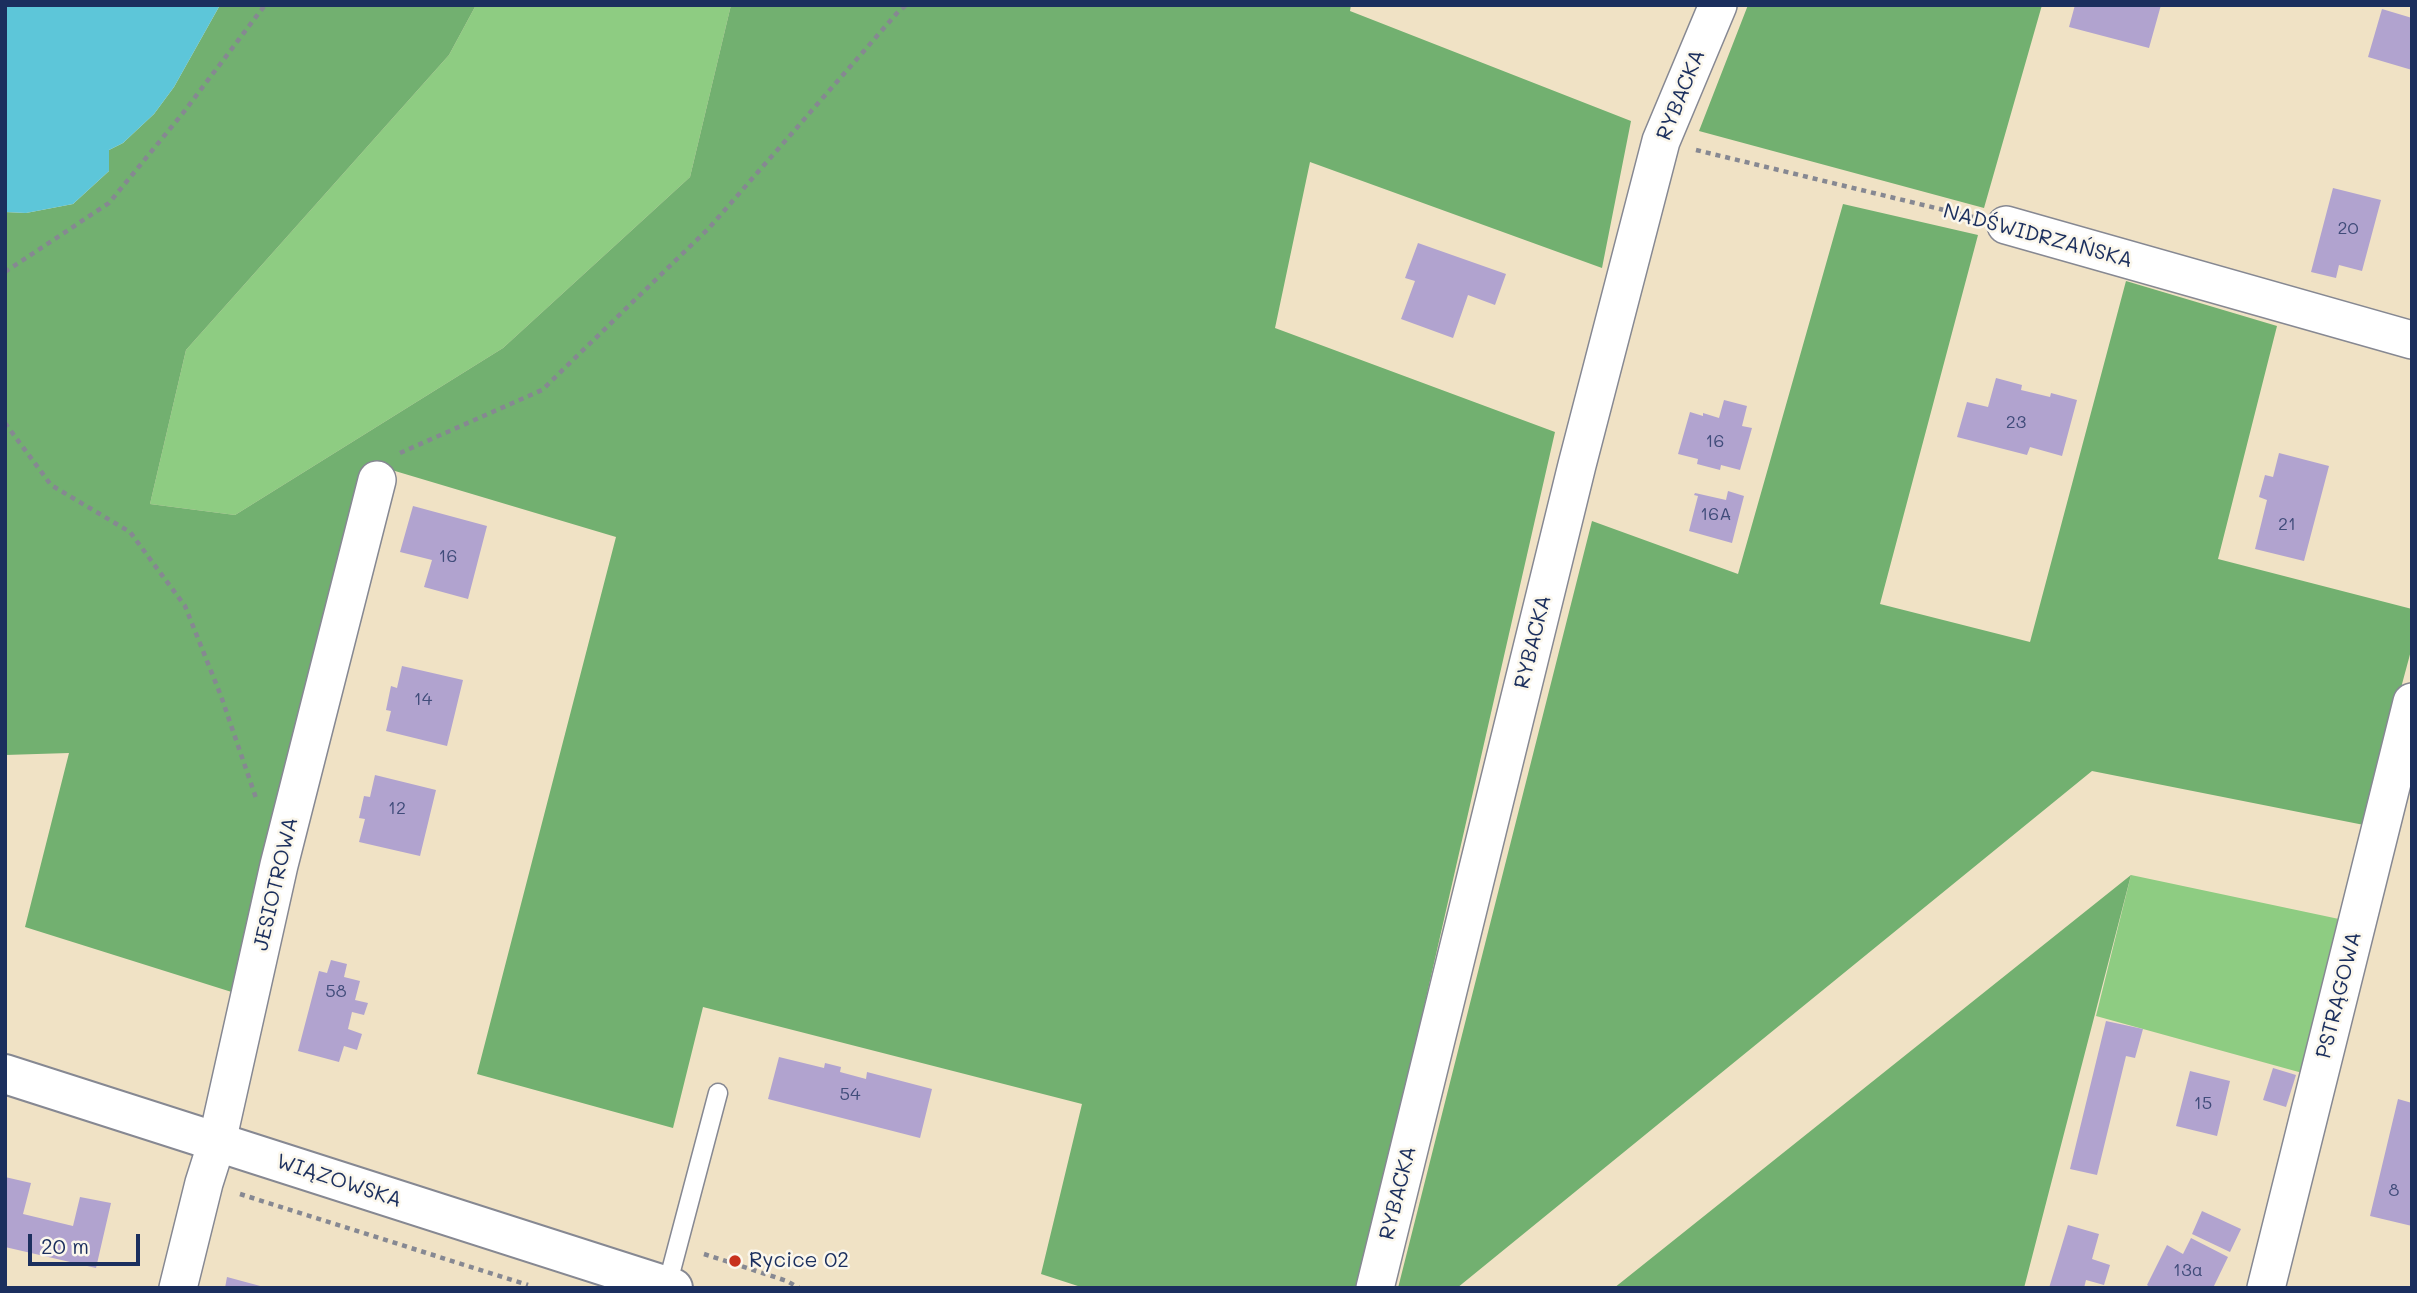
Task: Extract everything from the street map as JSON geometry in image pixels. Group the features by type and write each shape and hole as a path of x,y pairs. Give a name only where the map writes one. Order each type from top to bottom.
{"main road":[{"name":"WIĄZOWSKA","path":"5,1074 670,1287"}],"street":[{"name":"RYBACKA","path":"1375,1288 1577,465 1661,141 1718,5"},
{"name":"NADŚWIDRZAŃSKA","path":"2006,225 2412,340"},
{"name":"JESIOTROWA","path":"178,1288 204,1182 217,1142 279,865 377,480"},
{"name":"PSTRĄGOWA","path":"2266,1288 2412,702"}],"lane":[{"path":"670,1287 677,1245 718,1093"}],"path":[{"path":"5,272 109,203 183,113 265,5"},
{"path":"377,480 397,454 542,390 709,228 906,5"},
{"name":"NADŚWIDRZAŃSKA","path":"1661,141 2006,225"},
{"path":"5,423 51,485 130,532 185,606 257,800"},
{"path":"235,1192 536,1288"},
{"path":"677,1245 787,1281 799,1288"}],"green space":[{"path":"220,5 476,5 449,55 186,350 150,504 235,515 503,348 690,177 731,5 1351,5 1350,11 1631,121 1602,268 1310,162 1275,328 1555,432 1360,1288 1084,1288 1041,1274 1082,1104 703,1007 673,1128 477,1074 616,537 395,471 364,465 238,994 25,927 69,753 5,755 5,212 26,213 73,204 109,171 109,150 123,143 154,114 174,87"},
{"path":"476,5 731,5 690,177 503,348 235,515 150,504 186,350 449,55"},
{"path":"1748,5 2042,5 1984,208 1699,131"},
{"path":"1843,204 1978,235 1880,604 2030,642 2126,281 2277,326 2218,559 2412,609 2412,647 2364,825 2092,771 1457,1288 1398,1288 1592,521 1738,574"},
{"path":"2131,875 2339,919 2306,1074 2096,1016"},
{"path":"2131,875 2024,1288 1614,1288"}],"water":[{"path":"5,5 220,5 174,87 154,114 123,143 109,150 109,171 73,204 26,213 5,212"}],"building":[{"path":"2075,5 2161,5 2149,48 2069,27"},
{"path":"2382,9 2412,18 2412,70 2368,57"},
{"path":"2333,188 2381,200 2362,271 2339,265 2336,278 2311,272"},
{"path":"1418,243 1506,274 1495,305 1468,295 1453,338 1401,319 1415,281 1405,278"},
{"path":"1996,378 2022,385 2021,390 2050,397 2051,393 2077,400 2062,456 2030,447 2027,455 1957,437 1967,402 1988,407"},
{"path":"1724,400 1747,406 1742,426 1752,428 1740,470 1721,465 1720,470 1697,464 1698,459 1678,454 1690,412 1719,418"},
{"path":"2279,453 2329,466 2304,561 2255,549 2267,500 2259,497 2265,475 2273,477"},
{"path":"1728,491 1744,496 1732,543 1689,531 1698,496 1694,495 1695,493 1726,500"},
{"path":"413,506 487,526 468,599 424,587 432,560 400,552"},
{"path":"402,666 463,680 447,746 386,731 391,711 386,710 391,686 397,688"},
{"path":"375,775 436,790 420,856 359,842 365,819 359,818 364,796 370,797"},
{"path":"331,960 347,964 344,977 360,981 355,1000 368,1003 364,1015 352,1012 348,1029 362,1034 357,1050 344,1046 339,1062 298,1051 319,971 327,973"},
{"path":"2106,1021 2143,1029 2135,1058 2126,1056 2097,1175 2070,1169"},
{"path":"779,1057 824,1068 825,1063 841,1067 840,1072 866,1079 867,1072 932,1089 920,1138 768,1099"},
{"path":"2273,1068 2296,1075 2286,1107 2263,1100"},
{"path":"2190,1071 2230,1081 2217,1136 2176,1126"},
{"path":"2398,1099 2412,1103 2412,1226 2370,1216"},
{"path":"5,1177 31,1183 23,1214 73,1226 80,1197 111,1203 96,1268 5,1247"},
{"path":"2202,1211 2241,1229 2230,1252 2192,1234"},
{"path":"2068,1225 2099,1234 2092,1259 2110,1265 2104,1285 2086,1280 2084,1288 2049,1288"},
{"path":"2191,1238 2228,1257 2213,1288 2151,1288 2147,1285 2167,1245 2183,1254"},
{"path":"227,1277 264,1287 264,1288 225,1288"}],"place":[{"name":"Rycice 02","path":"735,1261"}]}
